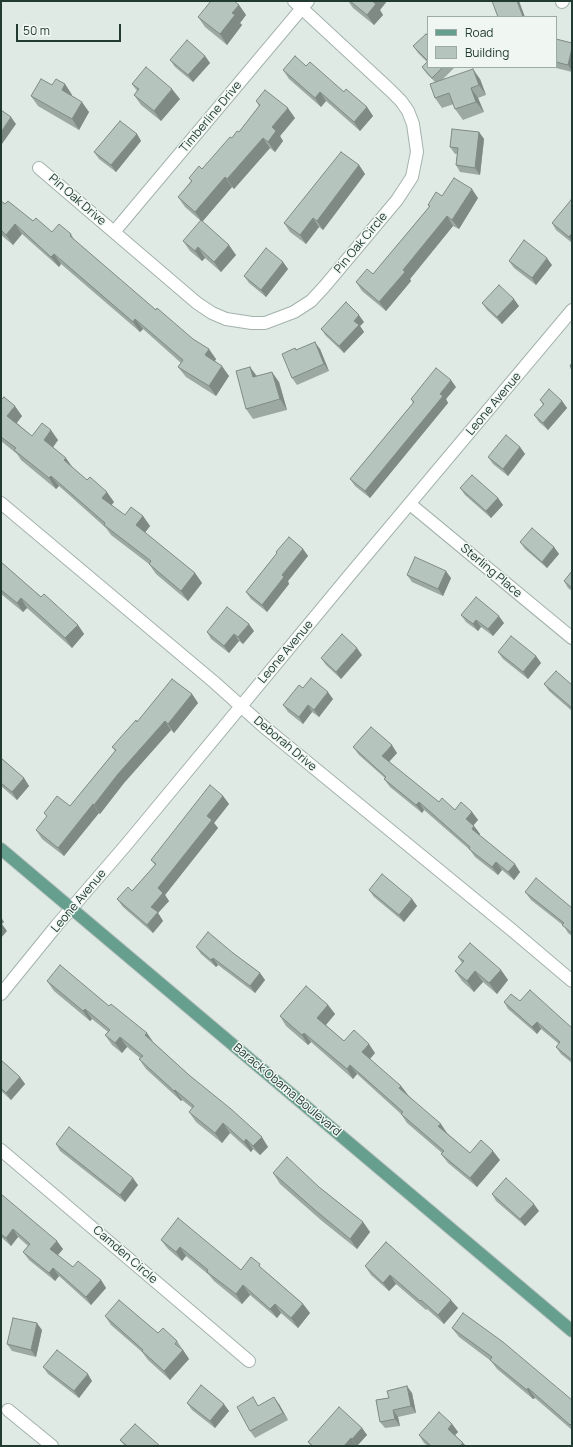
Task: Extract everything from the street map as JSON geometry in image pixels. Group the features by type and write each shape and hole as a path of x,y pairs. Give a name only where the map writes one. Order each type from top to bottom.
{"main road":[{"name":"Barack Obama Boulevard","path":"1,849 572,1331"}],"street":[{"name":"Timberline Drive","path":"114,232 302,3"},
{"name":"Pin Oak Circle","path":"114,232 197,303 212,313 241,323 265,323 294,312 311,301 404,190 412,177 417,152 413,124 401,101 302,3"},
{"name":"Pin Oak Drive","path":"39,168 114,232"},
{"name":"Leone Avenue","path":"1,994 572,310"},
{"name":"Deborah Drive","path":"1,503 202,672 241,707 572,981"},
{"name":"Sterling Place","path":"410,504 572,638"},
{"name":"Camden Circle","path":"1,1150 249,1361"},
{"path":"8,1410 52,1446"}],"building":[{"path":"211,1 234,1 239,5 232,13 235,15 220,34 198,17"},
{"path":"350,1 372,1 376,4 367,15"},
{"path":"492,1 517,1 523,16 498,16"},
{"path":"426,34 427,35 427,60 413,46"},
{"path":"557,39 572,43 568,65 557,62"},
{"path":"187,40 205,56 188,75 170,60"},
{"path":"295,56 306,66 310,62 344,92 346,89 367,107 354,122 320,92 315,98 283,70"},
{"path":"427,62 427,68 442,68 432,78 422,67"},
{"path":"146,67 172,89 154,111 134,95 139,89 132,84"},
{"path":"473,69 479,85 471,88 476,102 455,109 449,93 435,98 430,84"},
{"path":"41,79 52,85 56,79 65,84 62,90 82,102 72,119 31,96"},
{"path":"265,90 288,108 272,127 276,131 268,142 263,138 227,179 225,177 195,212 178,197 192,181 189,178 199,166 202,169 230,137 232,138 237,131 239,132 260,105 256,101"},
{"path":"1,110 11,117 1,132"},
{"path":"120,121 137,134 111,165 94,152"},
{"path":"452,129 479,132 475,168 456,165 458,148 450,147"},
{"path":"341,152 359,165 317,221 313,218 300,235 284,223"},
{"path":"454,178 472,189 452,220 447,216 403,270 405,272 379,302 356,282 367,269 373,274 430,206 428,205 436,192 442,196"},
{"path":"571,200 572,233 569,237 552,223"},
{"path":"1,201 5,204 8,201 33,221 36,218 52,232 59,224 71,234 70,236 156,310 157,308 193,339 209,349 205,355 222,366 209,386 178,367 183,360 135,319 133,322 54,254 51,257 15,224 6,235 1,230"},
{"path":"201,220 229,245 214,262 198,247 195,251 183,241"},
{"path":"524,240 547,258 532,278 509,261"},
{"path":"266,248 283,262 261,290 244,276"},
{"path":"499,285 514,299 497,317 482,303"},
{"path":"346,302 359,315 354,321 359,325 339,346 321,329"},
{"path":"315,342 324,364 292,378 282,354"},
{"path":"250,367 253,377 272,372 280,399 246,409 236,371"},
{"path":"436,368 451,380 440,394 443,396 365,491 350,479 414,402 411,399"},
{"path":"549,389 562,401 543,423 534,415 544,404 540,400"},
{"path":"4,397 15,406 7,416 32,436 42,423 51,430 44,440 66,458 64,460 87,480 90,477 107,492 102,498 125,515 131,507 143,516 136,525 195,573 181,591 149,564 151,561 104,525 105,523 51,476 49,478 14,450 16,448 1,437 1,400"},
{"path":"506,435 520,447 503,469 488,457"},
{"path":"472,475 498,498 486,511 460,488"},
{"path":"532,528 554,547 542,562 520,542"},
{"path":"289,537 303,549 282,575 284,577 262,605 246,592"},
{"path":"415,557 446,571 438,589 407,575"},
{"path":"1,562 41,597 44,594 78,625 65,638 21,598 17,603 1,590"},
{"path":"572,571 572,588 564,581"},
{"path":"476,597 499,616 488,629 476,620 473,624 461,615"},
{"path":"227,607 249,624 238,637 234,634 224,646 207,632"},
{"path":"342,634 357,648 336,672 321,658"},
{"path":"511,636 536,656 523,672 498,652"},
{"path":"556,671 572,685 572,708 544,684"},
{"path":"311,678 328,692 314,710 308,705 299,717 283,705 299,685 303,688"},
{"path":"172,679 192,694 168,724 165,721 118,774 58,848 36,830 47,816 44,813 57,796 70,806 116,750 112,747 136,720 137,722"},
{"path":"371,727 392,745 382,756 439,802 442,798 455,810 461,802 472,812 466,819 474,826 472,829 515,864 508,872 496,862 492,867 469,849 470,847 419,802 416,805 384,779 386,777 353,747"},
{"path":"1,758 24,778 12,792 1,783"},
{"path":"210,785 223,796 207,816 212,820 158,888 163,893 151,907 158,912 147,925 117,899 128,887 132,891 156,864 151,860"},
{"path":"382,874 412,899 399,915 369,890"},
{"path":"536,878 572,908 572,933 562,925 564,923 525,892"},
{"path":"208,932 260,973 250,986 213,958 211,960 196,947"},
{"path":"470,943 501,970 489,983 475,971 467,981 455,971 464,961 458,957"},
{"path":"60,965 109,1006 111,1004 147,1033 145,1035 189,1075 231,1109 262,1137 253,1146 246,1139 244,1142 223,1123 215,1133 189,1112 194,1106 175,1090 174,1091 139,1059 143,1056 120,1037 115,1043 105,1035 110,1030 85,1009 83,1011 47,981"},
{"path":"306,986 328,1005 317,1018 344,1041 354,1030 369,1044 362,1052 401,1086 399,1088 441,1124 438,1126 470,1153 481,1140 493,1151 470,1178 441,1154 444,1151 401,1114 403,1112 350,1065 347,1069 304,1033 302,1035 280,1016"},
{"path":"530,990 572,1028 572,1060 556,1047 560,1042 537,1022 532,1027 504,1002 511,994 520,1001"},
{"path":"1,1060 20,1077 6,1093 1,1088"},
{"path":"69,1127 133,1178 120,1195 56,1144"},
{"path":"287,1157 319,1187 363,1222 350,1239 273,1173"},
{"path":"506,1178 534,1204 520,1219 492,1194"},
{"path":"1,1194 57,1241 50,1249 73,1267 78,1261 101,1280 86,1297 53,1268 49,1273 23,1252 30,1244 13,1229 6,1238 1,1234"},
{"path":"178,1218 241,1270 251,1257 260,1264 259,1266 303,1304 291,1318 275,1304 270,1309 243,1285 236,1294 207,1272 208,1270 180,1247 176,1252 161,1240"},
{"path":"386,1242 451,1300 438,1315 390,1275 383,1283 365,1266"},
{"path":"119,1300 158,1333 163,1328 177,1341 175,1344 183,1350 164,1371 105,1316"},
{"path":"463,1313 503,1342 572,1400 572,1423 570,1425 528,1388 527,1390 490,1360 492,1357 452,1328"},
{"path":"13,1318 37,1323 31,1350 7,1344"},
{"path":"57,1350 88,1374 74,1391 43,1367"},
{"path":"201,1385 224,1404 210,1421 187,1403"},
{"path":"407,1386 411,1406 393,1410 395,1419 380,1422 376,1400 389,1398 387,1391"},
{"path":"253,1397 258,1406 274,1397 283,1413 250,1431 237,1407"},
{"path":"339,1407 362,1428 344,1446 313,1446 308,1442"},
{"path":"439,1412 452,1424 448,1429 463,1443 460,1446 431,1446 419,1435"},
{"path":"135,1424 160,1446 127,1446 120,1440"}]}
